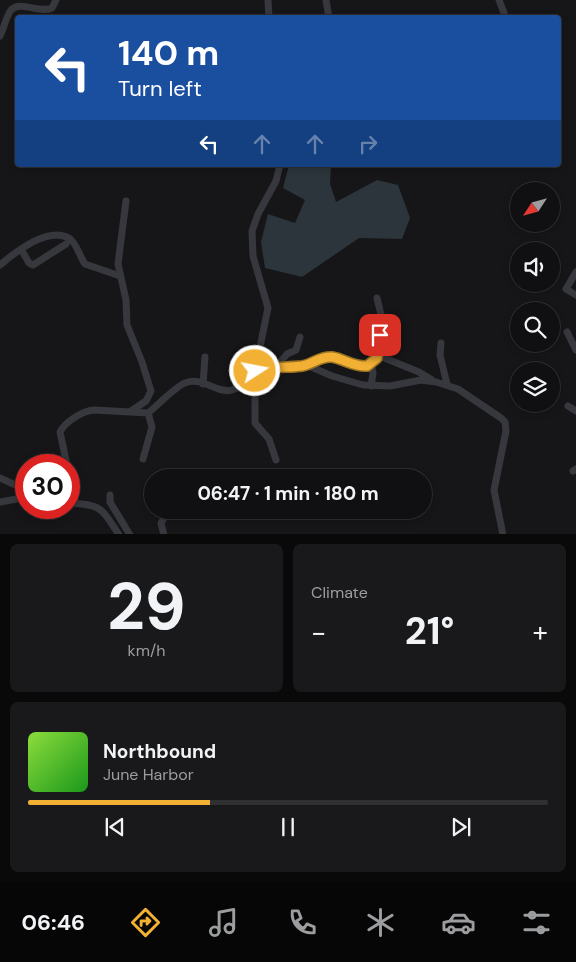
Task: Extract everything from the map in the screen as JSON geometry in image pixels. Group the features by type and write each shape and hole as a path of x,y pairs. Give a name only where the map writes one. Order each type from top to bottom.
{"street":[{"path":"0,36 11,10 17,5 21,4 43,11 52,8 56,0"},
{"path":"268,0 269,15"},
{"path":"326,0 329,15"},
{"path":"499,0 505,15"},
{"path":"64,454 60,435 64,426 90,410 148,413 183,384 192,382 231,390 239,388 255,371 268,308 253,256 252,231 258,214 276,181 280,167"},
{"path":"126,201 119,252 120,276 126,300 127,325 151,391 146,401 131,411"},
{"path":"0,265 36,239 64,236 71,239 85,264 120,276"},
{"path":"21,249 29,263 33,265 66,244"},
{"path":"576,272 566,289 576,295"},
{"path":"303,366 319,358 329,357 362,366 371,364 377,355 383,322 377,298"},
{"path":"567,332 576,350"},
{"path":"281,366 280,362 284,356 296,350 300,337"},
{"path":"441,343 440,355 447,384"},
{"path":"377,355 419,372 436,382"},
{"path":"203,384 206,357"},
{"path":"371,364 374,374 371,386"},
{"path":"255,371 281,366 303,366 318,369 350,383 390,386 421,380 447,384 458,389 505,422 505,439 497,468 494,490 503,534"},
{"path":"247,381 255,392 255,423 269,439 276,460"},
{"path":"568,406 576,410"},
{"path":"144,459 152,427 148,413"},
{"path":"0,478 15,486"},
{"path":"110,495 110,504 130,534"},
{"path":"0,496 13,500"},
{"path":"0,502 13,500"},
{"path":"80,504 96,506 104,512 119,534"},
{"path":"163,519 161,523 164,534"}],"shaded area":[{"path":"288,167 331,167 330,184 336,202 377,180 398,185 410,218 402,239 359,238 302,277 265,268 261,242 268,214 295,223 305,200 283,188"}],"route":[{"path":"255,371 267,368 303,366 319,358 329,357 339,358 358,366 367,366 377,358 380,335"}]}
